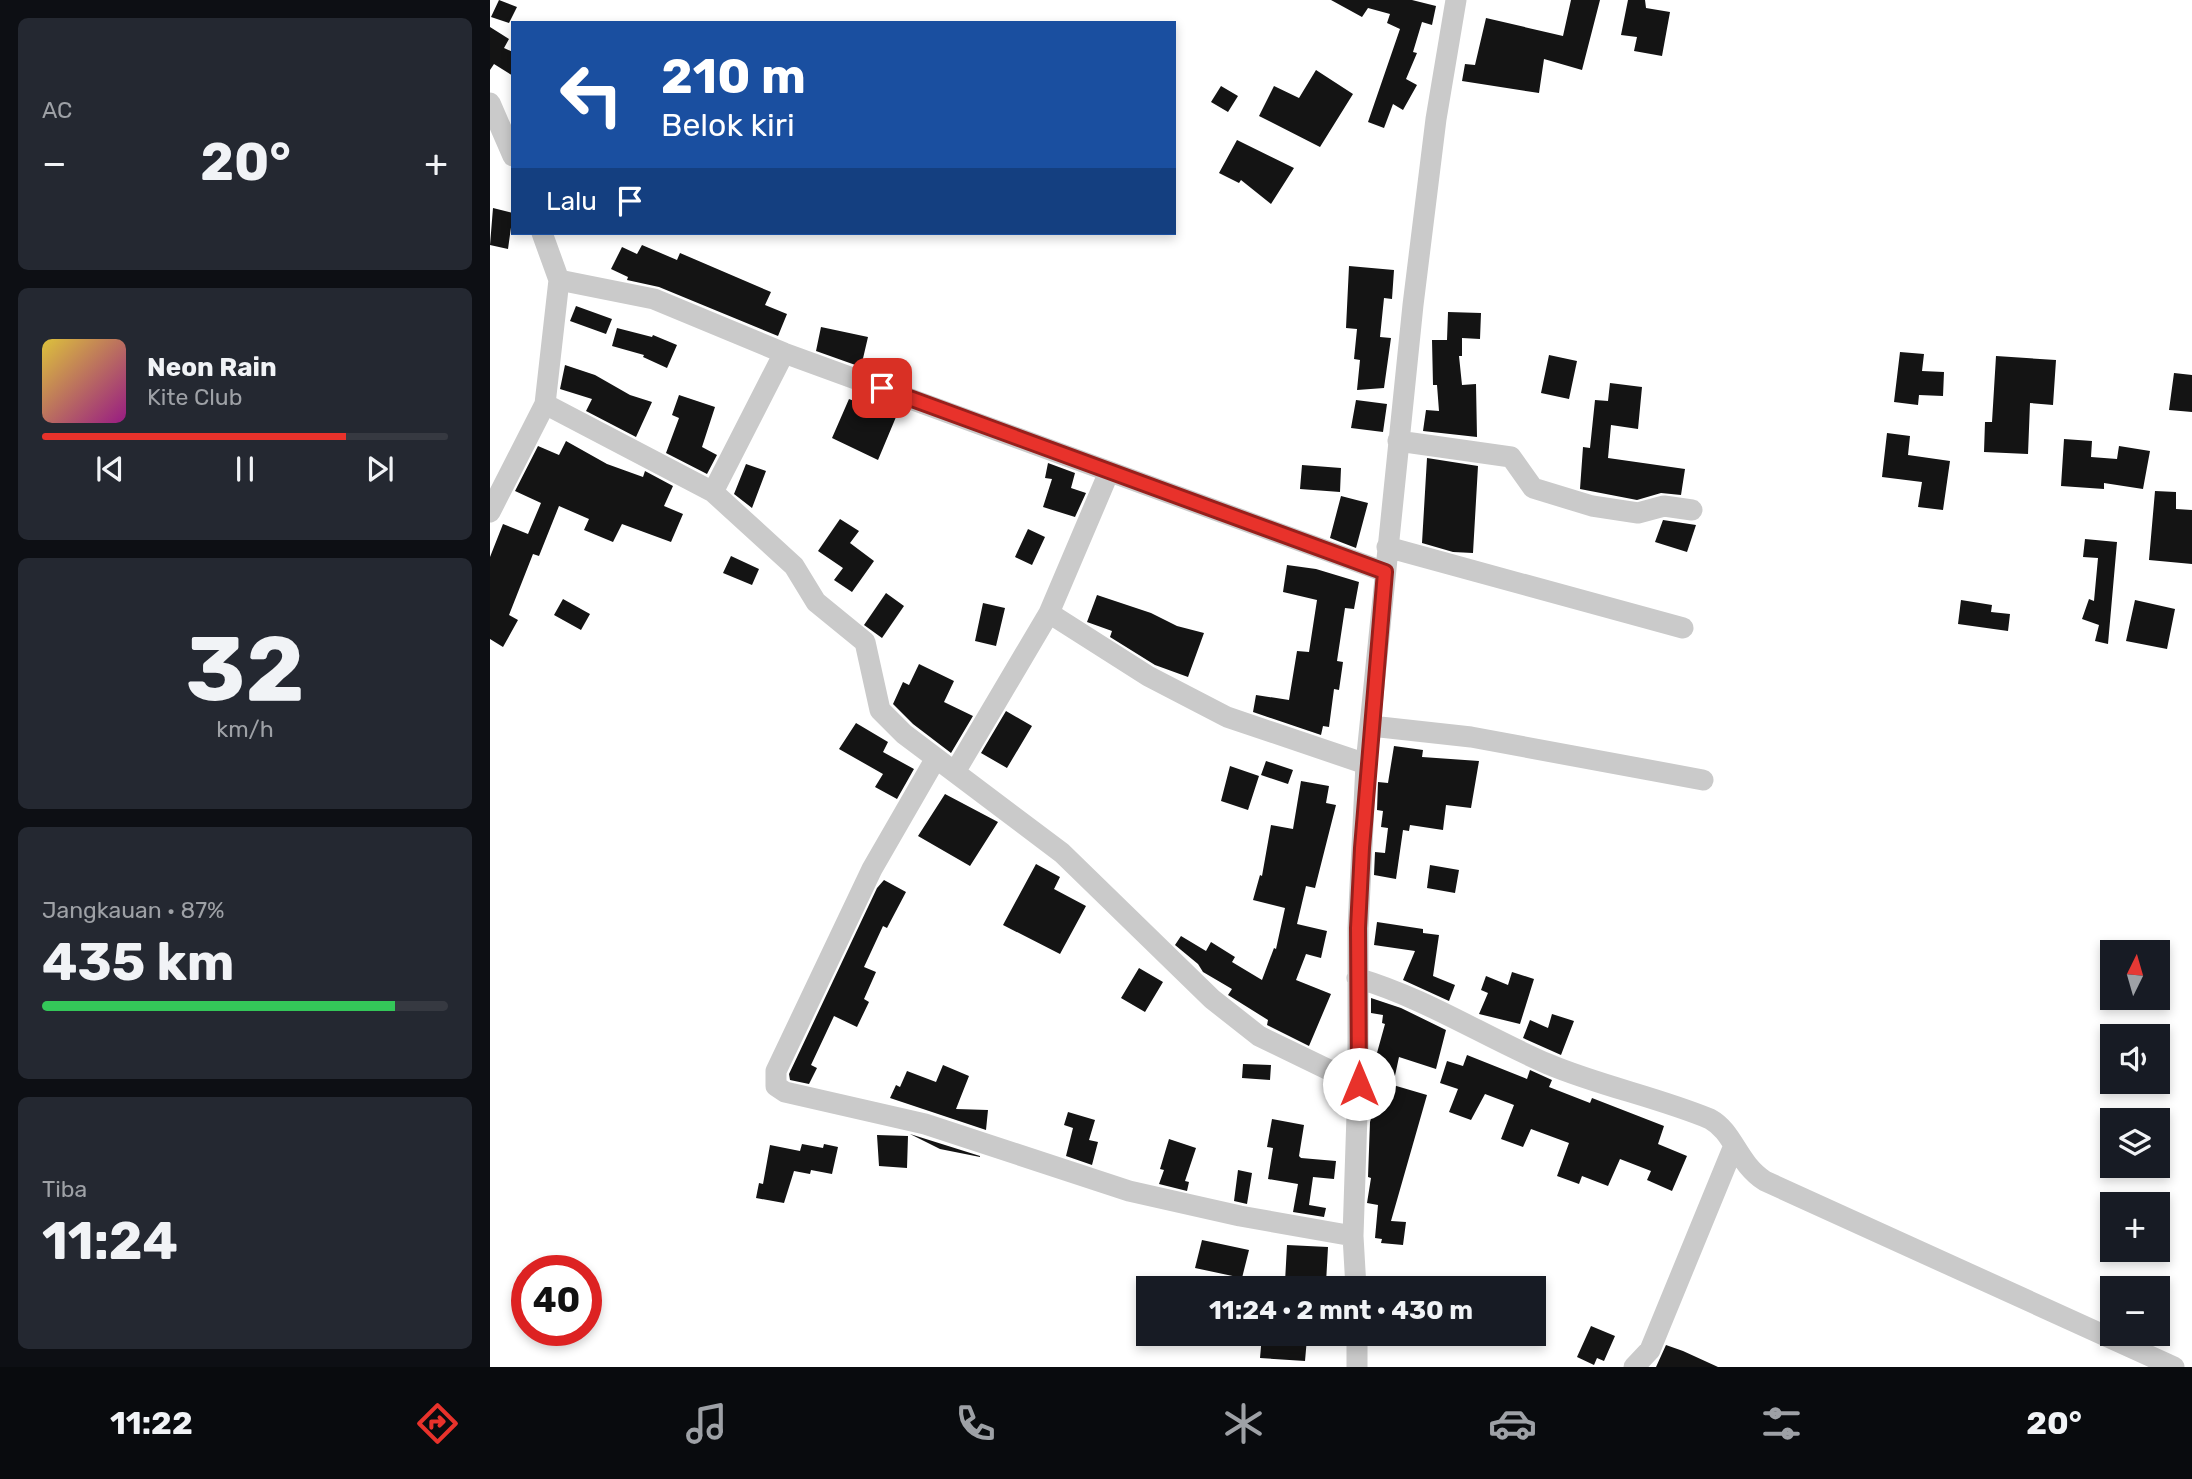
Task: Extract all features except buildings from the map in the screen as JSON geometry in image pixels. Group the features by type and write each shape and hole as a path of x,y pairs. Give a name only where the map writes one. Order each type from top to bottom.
{"street":[{"path":"1355,1276 1353,1236 1359,1084 1357,978 1366,764 1398,440 1436,119 1456,0"},
{"path":"490,103 511,151"},
{"path":"490,512 545,404 559,279 543,235"},
{"path":"559,279 654,299 783,353 1385,572"},
{"path":"713,492 783,353"},
{"path":"545,404 713,492 794,566 816,602 865,642 880,710 904,734 1062,853 1185,974 1259,1036 1359,1084"},
{"path":"1398,440 1511,457 1533,488 1592,506 1638,513 1664,506 1692,510"},
{"path":"955,772 1049,612 1109,472"},
{"path":"1387,547 1683,628"},
{"path":"1049,612 1149,676 1227,717 1366,764"},
{"path":"1371,726 1471,737 1703,780"},
{"path":"936,758 872,869 776,1071 776,1086 785,1093 984,1141 1129,1191 1240,1216 1353,1236"},
{"path":"1357,978 1418,999 1549,1064 1710,1119 1724,1129 1733,1148 1752,1173 1765,1181 2174,1367"},
{"path":"1634,1367 1650,1350 1733,1148"},
{"path":"1357,1346 1357,1367"}],"route":[{"path":"882,388 1385,572 1366,764 1358,928 1359,1084"}]}
